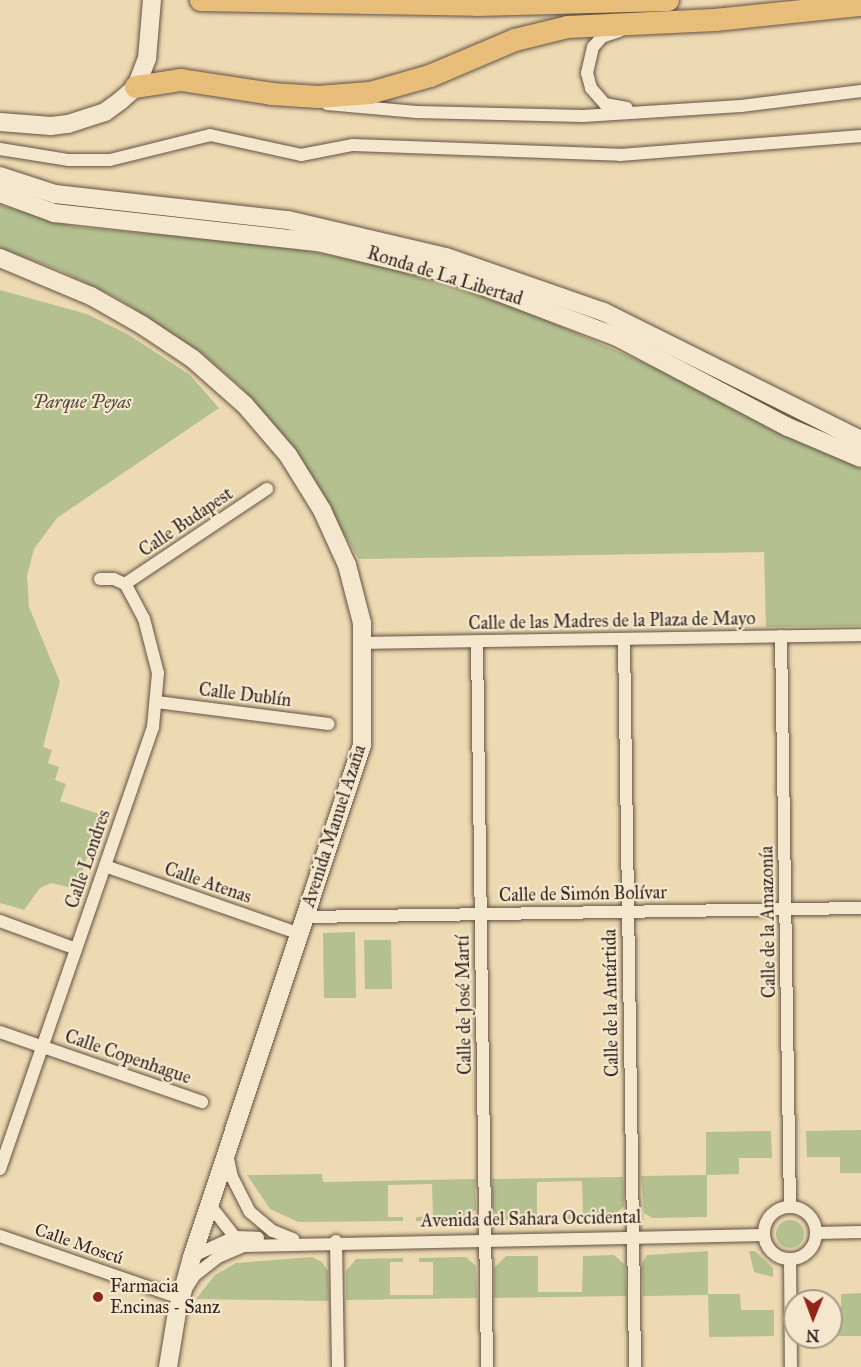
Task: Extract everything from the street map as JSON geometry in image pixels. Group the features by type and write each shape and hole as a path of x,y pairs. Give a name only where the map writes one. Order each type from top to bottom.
{"highway":[{"path":"201,0 667,11 861,6"},
{"path":"136,87 181,80 272,94 318,97 370,93 430,76 540,33 667,11"}],"main road":[{"path":"0,122 51,126 89,119 105,112 136,87 147,59 152,0"},
{"name":"Ronda de La Libertad","path":"0,176 55,194 288,220 446,257 604,312 861,440"},
{"name":"Ronda de La Libertad","path":"0,193 54,213 318,242 451,274 617,337 788,427 861,458"},
{"name":"Avenida Manuel Azaña","path":"0,258 91,296 142,324 193,359 245,405 288,455 336,538 356,596 364,643 362,744 192,1257 180,1298 168,1367"}],"street":[{"path":"667,11 602,37 593,47 587,73 591,88 605,104 686,109"},
{"path":"272,94 355,108 494,116 584,116 686,109 861,91"},
{"path":"0,149 69,160 110,160 210,135 302,155 353,145 620,155 861,136"},
{"name":"Calle Budapest","path":"125,584 267,489"},
{"path":"100,579 114,579 125,584"},
{"name":"Calle Londres","path":"0,1169 153,726 158,702 153,649 144,619 125,584"},
{"name":"Calle de las Madres de la Plaza de Mayo","path":"364,643 861,635"},
{"name":"Calle de la Amazonía","path":"781,636 790,1206"},
{"name":"Calle de la Antártida","path":"624,639 634,1367"},
{"name":"Calle de José Martí","path":"477,642 487,1367"},
{"name":"Calle Dublín","path":"158,702 329,724"},
{"name":"Calle Atenas","path":"105,866 303,925"},
{"name":"Calle de Simón Bolívar","path":"303,925 481,914 861,908"},
{"path":"0,921 76,949"},
{"name":"Calle Copenhague","path":"0,1032 202,1102"},
{"name":"Avenida del Sahara Occidental","path":"226,1151 232,1177 250,1212 273,1231 300,1242"},
{"path":"209,1204 239,1241"},
{"path":"790,1206 811,1216 816,1233 809,1252 790,1259 772,1252 764,1235 770,1215 790,1206"},
{"path":"816,1233 861,1232"},
{"name":"Avenida del Sahara Occidental","path":"192,1257 202,1249 239,1241 764,1235"},
{"name":"Calle Moscú","path":"0,1236 180,1298"},
{"name":"Avenida del Sahara Occidental","path":"180,1298 195,1275 239,1241"},
{"path":"336,1241 338,1367"},
{"path":"790,1259 791,1367"}],"green space":[{"path":"0,205 76,227 278,245 379,265 514,306 670,374 784,435 861,468 861,626 766,627 764,552 359,559 291,445 240,386 200,352 119,299 59,270 0,248"},
{"name":"Parque Peyas","path":"0,290 87,314 129,335 190,375 219,408 57,518 34,549 27,576 29,607 60,682 43,747 52,750 48,763 59,767 55,780 66,784 60,801 102,815 76,889 51,883 40,888 24,910 0,903"},
{"path":"355,932 356,998 324,998 323,933"},
{"path":"364,940 391,940 392,989 365,989"},
{"path":"861,1130 861,1173 840,1173 840,1157 807,1157 806,1131"},
{"path":"771,1131 772,1158 739,1158 739,1174 707,1175 707,1217 652,1218 644,1213 641,1176 706,1175 706,1132"},
{"path":"322,1174 323,1182 475,1179 476,1209 464,1220 416,1221 416,1217 433,1216 432,1184 388,1185 388,1217 403,1217 403,1221 298,1222 270,1209 247,1175"},
{"path":"623,1177 624,1206 612,1218 566,1219 566,1215 583,1215 582,1181 537,1182 537,1215 551,1215 551,1219 504,1220 493,1211 492,1179"},
{"path":"790,1220 800,1224 804,1234 800,1244 790,1248 780,1244 776,1234 780,1224"},
{"path":"708,1251 708,1294 740,1294 741,1310 774,1310 774,1336 709,1337 708,1295 643,1296 642,1263 647,1255"},
{"path":"749,1251 755,1251 773,1268 773,1277 754,1272"},
{"path":"614,1255 625,1265 626,1296 494,1298 494,1268 506,1256 538,1256 538,1292 582,1292 583,1256"},
{"path":"312,1257 322,1262 328,1271 329,1301 196,1299 215,1275 236,1263"},
{"path":"466,1257 476,1266 477,1298 346,1300 346,1271 356,1259 403,1258 403,1262 390,1262 390,1295 433,1295 433,1262 419,1262 419,1258"},
{"path":"861,1293 861,1336 843,1336 843,1294"}],"place":[{"name":"Farmacia Encinas - Sanz","path":"98,1297"}]}
